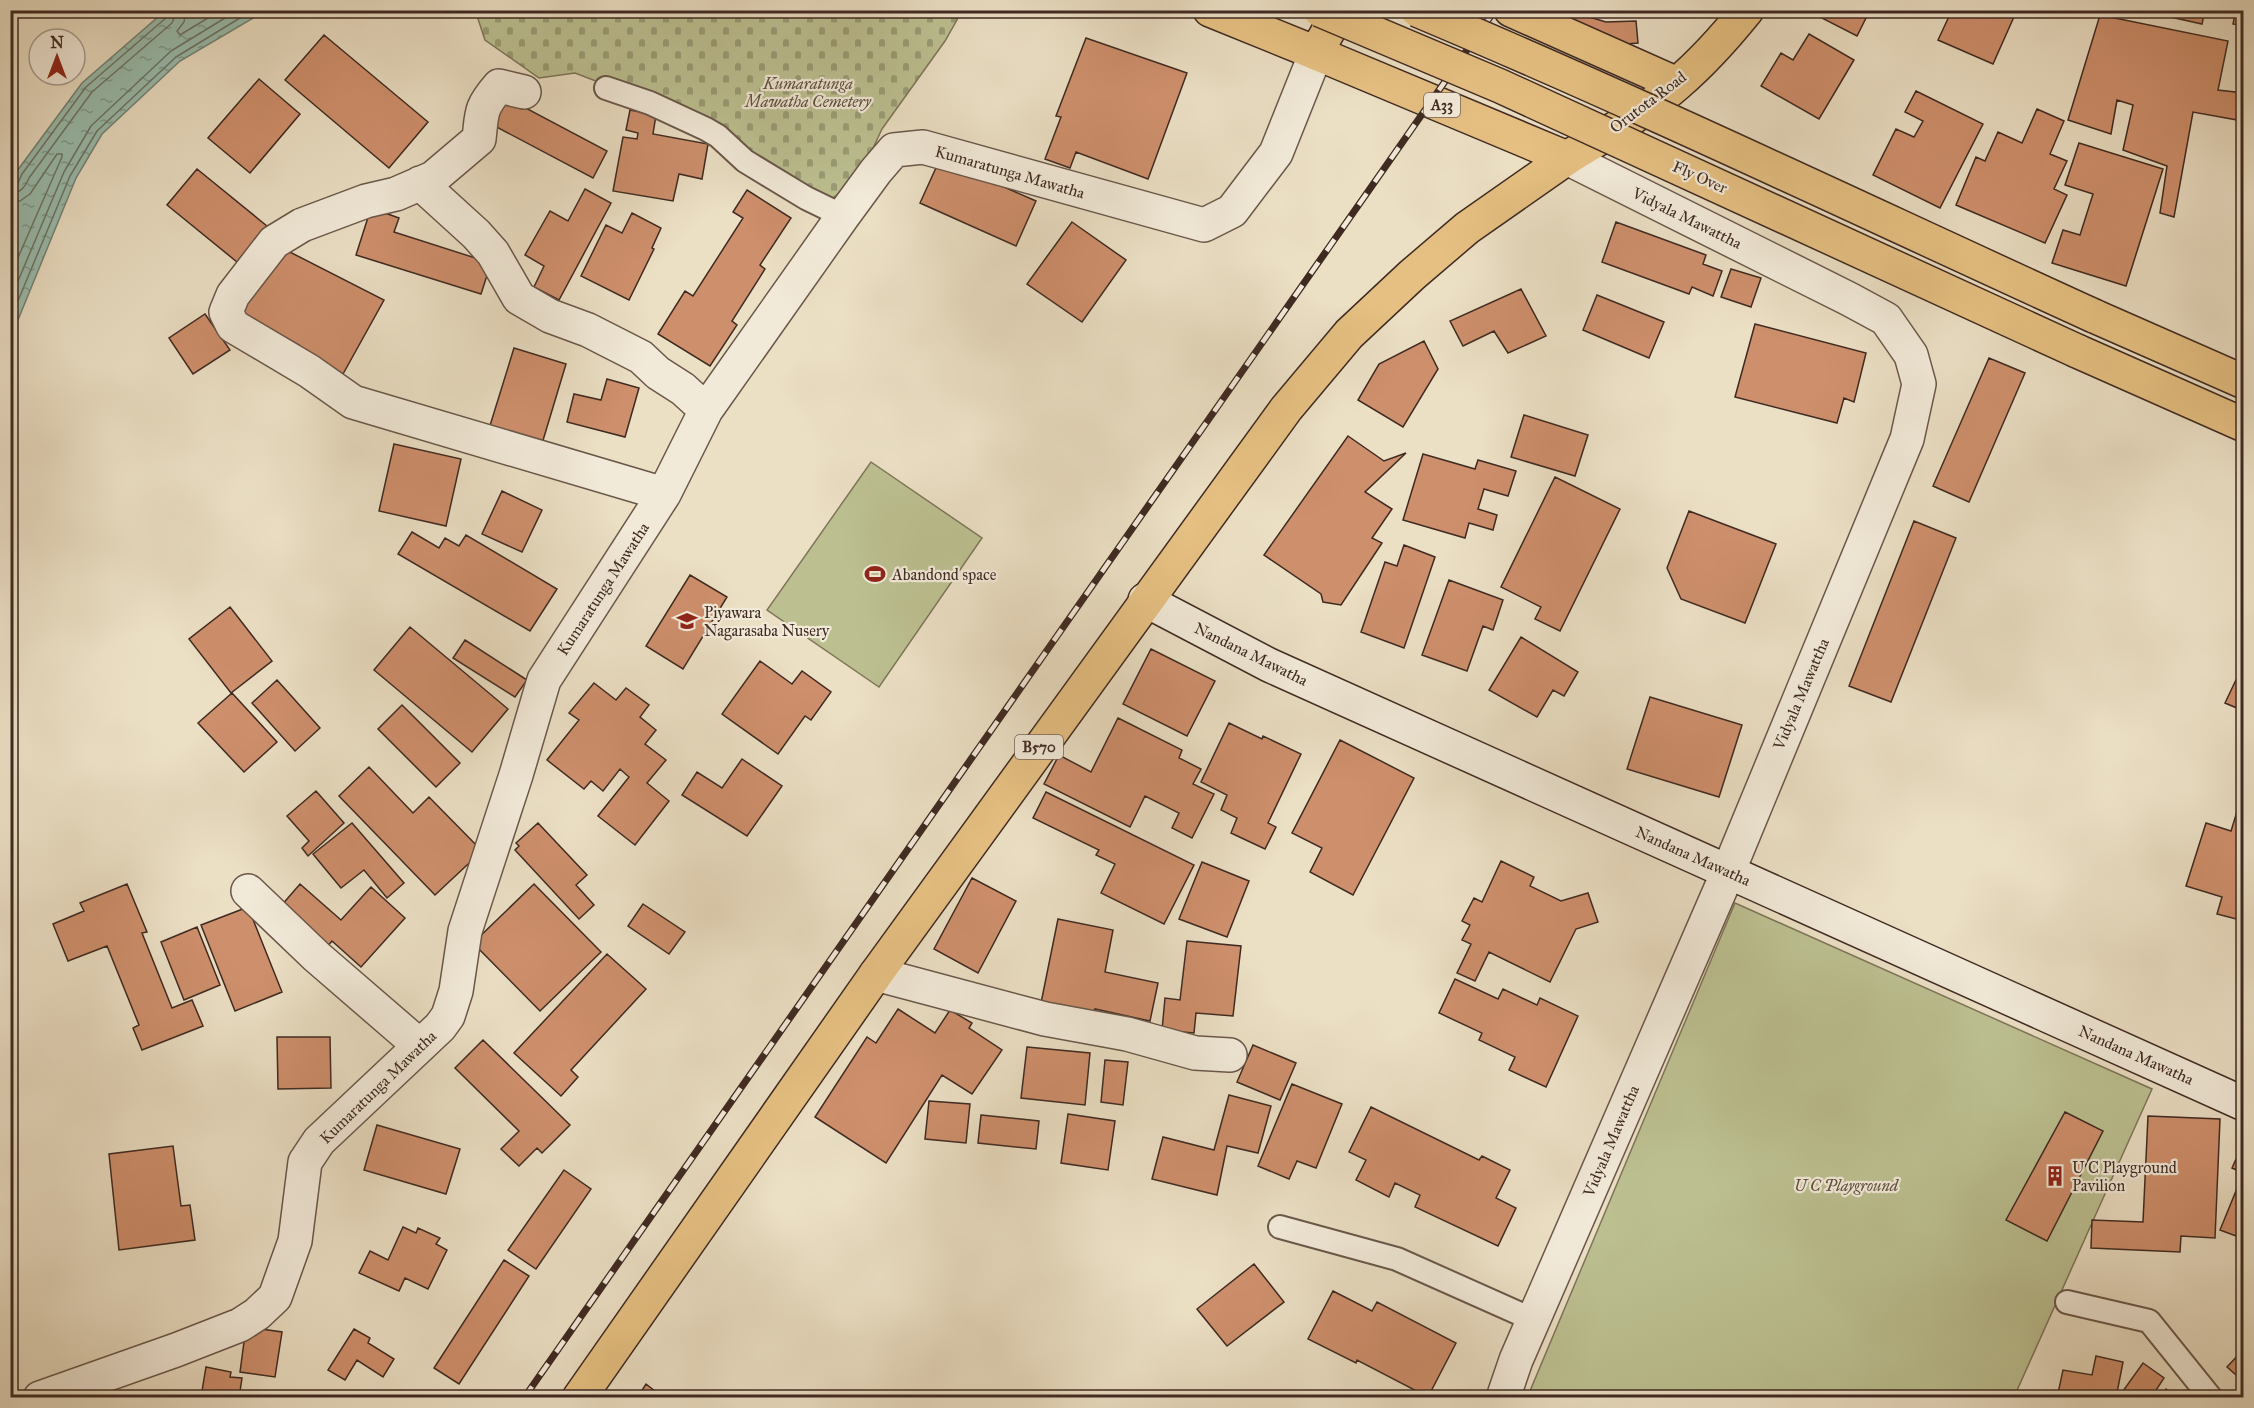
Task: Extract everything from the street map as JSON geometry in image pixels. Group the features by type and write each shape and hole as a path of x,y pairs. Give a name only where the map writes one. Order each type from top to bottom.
{"main road":[{"path":"1210,10 1316,53 1340,10"},
{"name":"Fly Over","path":"1320,10 1500,86 2077,351 2244,425"},
{"path":"1417,10 1710,138 2094,316 2244,382"},
{"path":"1511,10 1677,84"},
{"name":"Orutota Road","path":"1567,158 1627,120 1677,84 1724,38 1747,10"},
{"name":"A33","path":"1316,53 1567,158"},
{"name":"B570","path":"579,1398 876,974 1145,600 1286,409 1349,334 1412,275 1467,228 1567,158"},
{"path":"2187,401 2205,365"}],"street":[{"name":"Kumaratunga Mawatha","path":"40,1398 176,1350 240,1324 257,1314 275,1297 296,1241 305,1162 319,1141 440,1027 448,1016 456,991 465,931 516,775 544,680 664,494 706,410 843,216 894,150 923,147 1204,225 1232,212 1276,153 1316,53"},
{"path":"524,92 498,86 487,99 480,113 479,139 433,178 396,194 366,201 302,225 274,242 233,295 226,312 233,326 309,371 353,402 664,494"},
{"name":"Vidyala Mawattha","path":"1503,1398 1516,1360 1728,872 1908,439 1919,384 1911,355 1886,319 1567,158"},
{"path":"420,183 494,253 519,298 550,316 588,330 641,357 706,410"},
{"name":"Nandana Mawatha","path":"1145,600 1269,665 2244,1104"},
{"path":"248,891 317,957 420,1046"},
{"path":"876,974 1045,1019 1126,1034 1196,1053 1230,1055"}],"lane":[{"path":"606,88 650,103 706,129 728,144 746,161 806,198 843,216"},
{"path":"1280,1227 1397,1259 1534,1320"},
{"path":"2067,1302 2150,1321 2211,1398"}],"green space":[{"name":"Kumaratunga Mawatha Cemetery","path":"482,10 962,11 945,41 882,129 868,159 847,188 831,199 627,93 575,73 539,78 485,40 477,16"},
{"name":"Abandond space","path":"871,462 982,538 879,687 767,610"},
{"name":"U C Playground","path":"1735,903 2152,1089 2014,1397 1527,1398"}],"water":[{"path":"166,10 265,11 180,61 102,134 76,178 11,337 10,186 17,171 79,87 87,87 87,79"}],"building":[{"path":"10,10 24,10 10,25"},
{"path":"1556,10 1566,10 1606,22 1636,21 1638,43 1615,45 1551,26"},
{"path":"1816,10 1870,10 1857,36 1814,14"},
{"path":"1952,10 2017,10 1993,64 1938,40"},
{"path":"2071,10 2084,10 2081,16"},
{"path":"2139,10 2205,10 2202,24"},
{"path":"2236,10 2244,10 2244,26 2233,24"},
{"path":"2100,15 2228,41 2218,90 2244,93 2243,121 2193,112 2174,217 2160,213 2167,166 2123,150 2133,105 2117,100 2111,134 2068,120"},
{"path":"1809,34 1854,60 1819,119 1761,86 1781,53 1793,60"},
{"path":"324,35 428,122 389,168 285,80"},
{"path":"1086,38 1187,73 1148,179 1076,152 1070,168 1045,159 1061,117 1056,116"},
{"path":"259,79 300,114 250,173 208,138"},
{"path":"1916,91 1983,124 1940,208 1873,175 1896,129 1914,137 1923,121 1905,112"},
{"path":"505,97 607,151 593,178 491,124"},
{"path":"2037,109 2064,121 2050,154 2067,161 2054,189 2067,195 2045,243 1956,205 1976,157 1985,161 1998,132 2022,143"},
{"path":"630,110 656,115 653,134 708,144 702,179 679,174 673,201 613,191 623,137 637,139 638,133 626,130"},
{"path":"2079,143 2163,169 2126,286 2052,263 2063,230 2080,235 2093,194 2065,185"},
{"path":"940,159 1036,201 1016,246 920,203"},
{"path":"197,169 267,226 237,262 167,205"},
{"path":"585,189 611,203 559,300 534,287 544,266 525,255 550,211 568,221"},
{"path":"747,190 791,218 760,265 765,269 732,321 737,325 710,366 658,334 685,291 693,296 743,218 733,212"},
{"path":"371,208 399,218 394,232 491,263 481,294 356,255"},
{"path":"632,213 661,228 652,248 654,249 629,300 581,276 606,225 622,233"},
{"path":"1072,222 1126,260 1082,322 1027,284"},
{"path":"1616,222 1706,255 1703,264 1722,271 1713,296 1692,287 1689,294 1602,262"},
{"path":"278,246 384,300 343,374 297,349 299,345 241,313"},
{"path":"1731,269 1761,278 1751,307 1721,297"},
{"path":"1521,289 1546,336 1508,353 1494,331 1463,346 1450,321"},
{"path":"1597,295 1664,322 1649,358 1583,330"},
{"path":"205,314 230,350 193,374 169,338"},
{"path":"1755,324 1866,353 1854,402 1844,398 1837,423 1735,397"},
{"path":"1424,341 1438,369 1403,427 1358,400 1379,364"},
{"path":"514,348 566,364 541,447 488,432"},
{"path":"1989,358 2025,373 1969,502 1933,486"},
{"path":"607,379 639,388 625,437 567,422 574,394 601,400"},
{"path":"1524,415 1588,435 1575,476 1511,457"},
{"path":"1348,436 1384,461 1406,453 1365,492 1392,509 1372,538 1382,543 1341,605 1323,602 1321,594 1264,555"},
{"path":"394,444 461,459 446,526 379,511"},
{"path":"1423,454 1475,469 1478,460 1516,471 1508,496 1484,489 1478,509 1497,515 1493,530 1469,523 1465,538 1403,520"},
{"path":"1555,477 1620,509 1560,631 1535,619 1541,607 1501,587"},
{"path":"502,491 542,510 522,552 482,534"},
{"path":"1689,511 1776,544 1745,623 1681,599 1667,568"},
{"path":"1914,521 1956,538 1891,702 1849,686"},
{"path":"412,532 439,548 445,538 459,546 466,535 557,589 530,631 398,554"},
{"path":"1404,545 1435,557 1404,648 1361,632 1385,562 1397,566"},
{"name":"Piyawara Nagarasaba Nusery","path":"690,575 727,597 683,669 646,646"},
{"path":"1449,580 1503,600 1493,630 1483,626 1467,671 1422,655"},
{"path":"230,607 272,661 231,693 189,639"},
{"path":"410,627 508,709 472,752 374,670"},
{"path":"1521,637 1578,672 1564,696 1553,690 1537,717 1489,690"},
{"path":"465,640 527,680 515,697 453,658"},
{"path":"1151,649 1215,681 1187,736 1123,704"},
{"path":"760,661 792,684 802,671 831,692 811,720 805,716 778,754 722,714"},
{"path":"2244,663 2244,711 2225,703"},
{"path":"277,680 320,728 295,751 252,703"},
{"path":"594,683 616,700 626,688 649,705 640,717 656,730 645,744 666,760 647,783 669,801 635,845 598,816 629,777 620,769 603,791 591,781 584,789 547,760 579,720 569,713"},
{"path":"232,693 277,742 244,772 198,723"},
{"path":"1650,697 1742,725 1719,797 1627,769"},
{"path":"402,705 460,763 436,787 378,729"},
{"path":"1118,718 1182,750 1179,758 1201,769 1193,784 1214,794 1192,838 1172,828 1179,813 1145,796 1130,827 1044,784 1059,755 1091,772"},
{"path":"1229,723 1301,754 1268,823 1276,827 1265,849 1231,833 1237,818 1221,810 1227,795 1201,782"},
{"path":"1340,740 1414,778 1353,895 1310,872 1322,848 1292,833"},
{"path":"742,759 782,786 747,836 682,795 697,772 722,788"},
{"path":"369,767 413,813 429,797 482,851 435,895 339,796"},
{"path":"316,791 344,823 308,856 302,848 309,841 287,816"},
{"path":"1046,792 1194,865 1164,924 1101,893 1115,864 1096,855 1099,850 1033,818"},
{"path":"2240,802 2244,804 2244,921 2217,914 2222,897 2186,886 2206,823 2231,831"},
{"path":"352,823 404,883 387,898 364,870 341,888 313,854"},
{"path":"538,823 587,875 576,885 594,905 579,919 515,850 519,846 516,843"},
{"path":"1501,861 1534,877 1530,886 1561,901 1588,893 1598,922 1576,929 1550,982 1489,952 1475,981 1457,973 1471,944 1462,940 1470,925 1462,921 1474,898 1482,902"},
{"path":"1202,862 1249,881 1227,937 1179,919"},
{"path":"972,878 1016,901 978,973 934,949"},
{"path":"127,884 147,932 142,933 172,1008 192,1000 203,1026 142,1050 133,1028 139,1025 107,946 68,961 53,924 84,911 80,903"},
{"path":"300,884 341,920 371,887 405,918 361,967 332,941 327,947 281,906"},
{"path":"534,884 601,952 540,1011 473,943"},
{"path":"643,904 685,932 669,954 628,926"},
{"path":"248,907 282,992 235,1011 201,925"},
{"path":"1058,919 1113,930 1105,972 1158,983 1150,1021 1095,1009 1094,1013 1041,1003"},
{"path":"197,927 220,985 184,1000 161,942"},
{"path":"1187,941 1241,946 1233,1016 1196,1013 1194,1033 1162,1030 1165,998 1180,1000"},
{"path":"607,954 646,989 571,1070 578,1077 561,1096 514,1053"},
{"path":"1455,979 1498,999 1503,989 1537,1005 1540,998 1578,1016 1546,1087 1509,1070 1515,1057 1479,1040 1482,1033 1439,1013"},
{"path":"898,1009 935,1033 950,1010 972,1023 969,1028 1002,1050 972,1094 942,1075 886,1163 815,1117 867,1037 876,1043"},
{"path":"277,1037 330,1037 331,1088 278,1089"},
{"path":"483,1040 570,1125 542,1153 537,1148 519,1166 501,1149 519,1131 455,1068"},
{"path":"1253,1045 1296,1063 1280,1100 1237,1082"},
{"path":"1027,1047 1090,1053 1085,1105 1021,1098"},
{"path":"1105,1060 1128,1062 1123,1105 1101,1102"},
{"path":"1292,1084 1342,1104 1316,1168 1297,1161 1289,1179 1258,1166"},
{"path":"1229,1095 1271,1106 1258,1153 1227,1146 1217,1195 1152,1179 1163,1137 1214,1150"},
{"path":"929,1101 970,1104 966,1143 925,1139"},
{"path":"1371,1107 1479,1160 1482,1156 1510,1170 1496,1198 1516,1208 1498,1246 1415,1207 1420,1195 1395,1183 1389,1197 1356,1180 1366,1160 1349,1152"},
{"name":"U C Playground Pavilion","path":"2065,1112 2103,1131 2047,1241 2006,1220"},
{"path":"1068,1114 1115,1121 1108,1170 1061,1163"},
{"path":"981,1115 1039,1121 1036,1149 978,1143"},
{"path":"2148,1116 2220,1119 2215,1238 2181,1236 2180,1252 2091,1248 2092,1220 2143,1222"},
{"path":"377,1125 460,1149 446,1194 364,1170"},
{"path":"2244,1141 2244,1173 2232,1168"},
{"path":"173,1146 181,1206 190,1205 195,1240 119,1250 109,1154"},
{"path":"564,1170 591,1189 536,1269 508,1250"},
{"path":"2238,1186 2244,1188 2244,1239 2220,1230"},
{"path":"403,1227 416,1233 418,1228 440,1238 436,1244 447,1250 428,1289 405,1278 399,1291 359,1273 370,1251 388,1260"},
{"path":"504,1260 529,1276 459,1384 434,1368"},
{"path":"1254,1264 1284,1302 1227,1346 1197,1309"},
{"path":"1333,1291 1372,1311 1377,1302 1456,1343 1428,1397 1357,1360 1356,1363 1308,1339"},
{"path":"246,1327 282,1332 275,1377 240,1372"},
{"path":"354,1329 370,1338 368,1343 394,1359 383,1377 357,1360 345,1380 328,1370"},
{"path":"2244,1349 2244,1382 2227,1367"},
{"path":"2096,1356 2123,1362 2116,1398 2057,1398 2063,1370 2092,1375"},
{"path":"2143,1363 2164,1378 2151,1398 2118,1398"},
{"path":"206,1367 231,1372 230,1377 242,1378 239,1398 188,1398 189,1395 201,1397"},
{"path":"646,1384 664,1398 637,1398"},
{"path":"2166,1389 2179,1398 2160,1398"},
{"path":"82,1395 134,1398 82,1398"}],"railway":[{"path":"524,1398 1495,10"}],"place":[{"name":"Abandond space","path":"875,574"},
{"name":"Piyawara Nagarasaba Nusery","path":"687,621"},
{"name":"U C Playground Pavilion","path":"2055,1176"}]}
